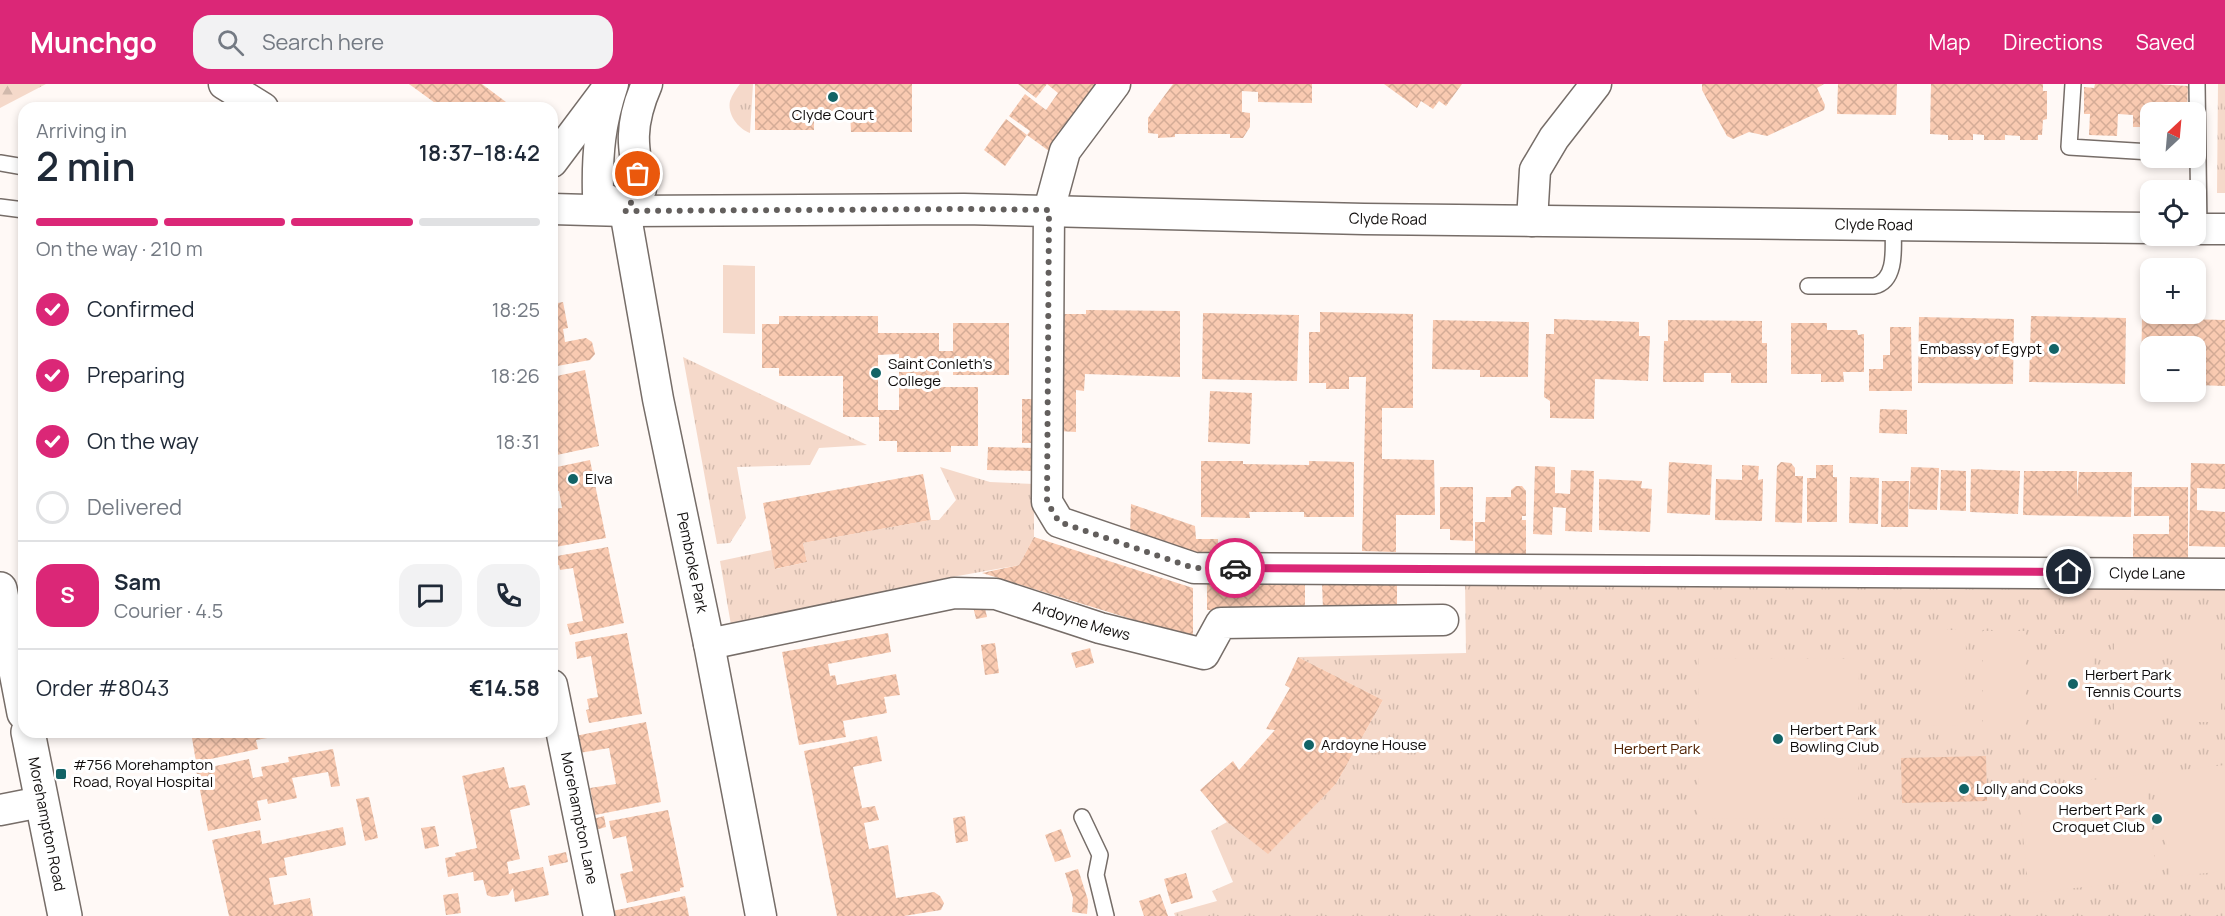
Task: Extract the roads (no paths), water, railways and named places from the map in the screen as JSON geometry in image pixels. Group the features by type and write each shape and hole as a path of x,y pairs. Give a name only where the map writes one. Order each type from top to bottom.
{"main road":[{"path":"0,589 18,682"},
{"name":"Morehampton Road","path":"29,738 65,916"}],"street":[{"path":"224,84 253,102"},
{"path":"558,154 611,84"},
{"path":"611,84 603,116 597,163 598,194 625,211 641,189 633,147 634,122 647,84"},
{"name":"Clyde Lane","path":"1114,84 1065,150 1049,210 1047,502 1059,522 1194,568 2225,574"},
{"path":"1532,221 1535,171 1554,138 1596,84"},
{"name":"Clyde Road","path":"558,209 1049,210 1532,221 2140,228"},
{"name":"Pembroke Park","path":"625,211 658,399 709,644 761,916"},
{"name":"Ardoyne Mews","path":"709,644 954,593 996,594 1100,628 1204,654 1221,623 1443,620"},
{"name":"Morehampton Lane","path":"558,714 599,916"},
{"path":"0,810 41,802"}],"lane":[{"path":"2073,84 2069,147 2140,151"},
{"path":"2197,84 2197,102"},
{"path":"0,163 18,166"},
{"path":"2199,168 2207,229"},
{"path":"0,207 18,209"},
{"path":"1808,286 1874,286 1881,284 1890,274 1893,225"},
{"path":"1082,817 1100,855 1096,875 1106,916"}],"place":[{"name":"Clyde Court","path":"833,97"},
{"name":"Embassy of Egypt","path":"2054,349"},
{"name":"Saint Conleth's College","path":"876,373"},
{"name":"Elva","path":"573,479"},
{"name":"Herbert Park Tennis Courts","path":"2073,684"},
{"name":"Herbert Park Bowling Club","path":"1778,739"},
{"name":"Ardoyne House","path":"1309,745"},
{"name":"#756 Morehampton Road, Royal Hospital","path":"61,774"},
{"name":"Lolly and Cooks","path":"1964,789"},
{"name":"Herbert Park Croquet Club","path":"2157,819"}],"park label":[{"name":"Herbert Park","path":"1657,749"}]}
